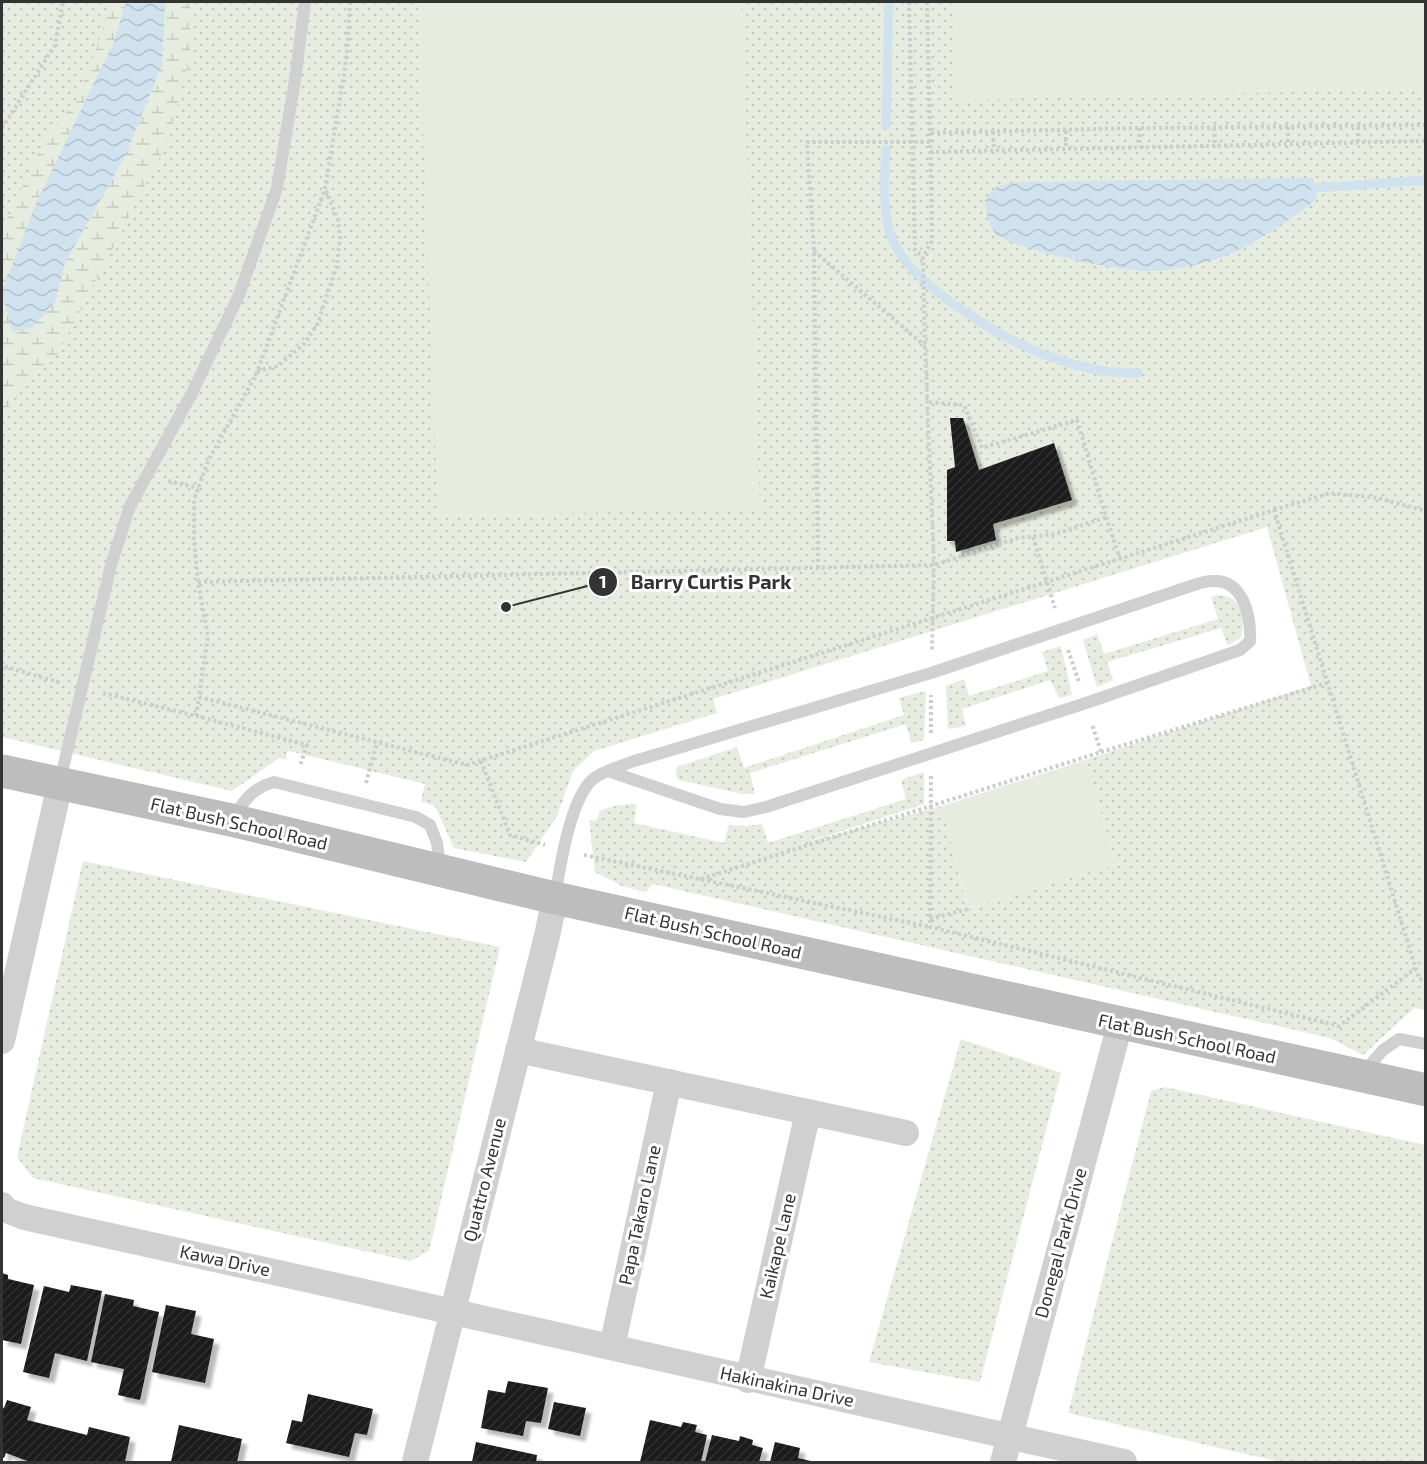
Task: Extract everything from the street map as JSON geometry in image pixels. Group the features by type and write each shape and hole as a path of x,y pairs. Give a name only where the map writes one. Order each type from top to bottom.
{"main road":[{"name":"Flat Bush School Road","path":"2,771 231,820 555,898 1425,1090"}],"street":[{"path":"2,1041 60,784"},
{"name":"Quattro Avenue","path":"414,1462 555,898"},
{"name":"Donegal Park Drive","path":"1006,1450 1120,1024"},
{"path":"518,1050 906,1133"},
{"name":"Papa Takaro Lane","path":"612,1347 669,1082"},
{"name":"Kaikape Lane","path":"748,1380 808,1112"},
{"name":"Kawa Drive","path":"3,1209 24,1217 452,1310"},
{"name":"Hakinakina Drive","path":"452,1310 748,1380 860,1402 1006,1450 1124,1462"}],"lane":[{"path":"60,784 111,565 130,506 192,393 239,294 277,188 305,2"},
{"path":"555,898 563,851 578,804 594,778 608,771 631,762 931,673 1214,580 1230,585 1243,597 1250,623 1250,641 1240,650 1086,703 766,807 744,812 720,810 608,771"},
{"path":"231,820 247,795 273,782 416,817 430,825 437,843 441,872"},
{"path":"1360,1077 1383,1050 1399,1040 1425,1044"}],"path":[{"path":"2,128 55,45 63,2"},
{"path":"350,2 347,56 325,189 257,372 208,461 194,500 194,539 198,582 208,636 199,697 467,765 1330,493 1378,498 1425,511"},
{"path":"909,2 915,250 923,257"},
{"path":"927,2 932,242 923,257 934,565 931,673 930,927"},
{"path":"930,133 1425,125"},
{"path":"1288,127 1288,144"},
{"path":"1358,127 1358,142"},
{"path":"1139,128 1140,147"},
{"path":"1214,128 1215,146"},
{"path":"1066,131 1066,149"},
{"path":"993,132 994,150"},
{"path":"930,152 1425,141"},
{"path":"818,568 814,251 807,142 930,142"},
{"path":"257,372 278,366 304,345 317,325 337,265 340,237 338,220 325,189"},
{"path":"814,251 925,345"},
{"path":"927,402 964,405 982,448 1077,420 1120,560"},
{"path":"168,481 199,488"},
{"path":"1274,510 1419,979 1425,980"},
{"path":"198,582 934,565 1018,538 1056,534 1106,517"},
{"path":"1101,752 1327,682"},
{"path":"196,716 307,745 293,788"},
{"path":"370,770 377,742"},
{"path":"481,760 510,836 563,851 930,927 1339,1026 1416,968"},
{"path":"701,879 931,805"},
{"path":"930,919 968,909"}],"green space":[{"path":"2,2 1425,2 1425,1010 1414,1008 1363,1055 1330,1038 653,884 646,892 622,886 595,872 589,820 596,821 600,811 609,807 637,804 634,823 724,843 729,825 762,824 768,843 906,799 901,780 924,772 924,804 808,842 942,806 968,909 1116,864 1085,760 1311,686 1267,527 713,699 717,713 594,751 573,771 557,816 526,862 454,848 435,806 421,801 425,784 289,751 286,753 287,760 279,758 232,791 2,737"},
{"path":"110,2 126,2 114,41 35,206 2,291 2,230 46,136 76,101 97,47"},
{"path":"165,2 190,2 190,57 171,129 159,159 57,355 31,378 17,395 2,426 2,291 12,332 55,302 65,263 126,154 162,65"},
{"path":"418,2 741,2 760,508 438,517"},
{"path":"952,2 1425,2 1425,89 955,100"},
{"path":"1217,595 1232,599 1239,605 1243,619 1241,637 1228,646 1221,628 1107,662 1113,680 1097,687 1083,640 1097,634 1104,654 1218,619 1211,597"},
{"path":"1061,646 1072,695 1059,698 1050,680 962,709 966,726 948,729 946,686 964,679 969,696 1048,671 1042,652"},
{"path":"926,691 924,740 911,743 906,724 750,773 755,794 743,794 679,780 676,776 677,767 737,747 744,768 904,715 899,698"},
{"path":"1085,760 1116,864 968,909 942,806"},
{"path":"83,861 500,947 429,1251 410,1261 33,1178 17,1157"},
{"path":"961,1039 1061,1073 980,1382 869,1362"},
{"path":"1165,1087 1425,1145 1425,1462 1281,1462 1068,1413 1151,1091"}],"water":[{"path":"126,2 165,2 162,65 126,154 65,263 55,302 33,327 12,332 2,291 35,206 114,41"},
{"path":"1313,178 1317,199 1261,238 1215,259 1186,267 1160,270 1135,270 1093,264 1021,246 995,233 986,212 985,199 996,187 1016,182"}],"building":[{"path":"950,418 963,418 979,470 1054,443 1072,500 993,524 996,540 956,552 955,541 947,541 947,470 955,467"},
{"path":"2,1273 8,1275 8,1279 34,1285 21,1344 2,1340"},
{"path":"71,1285 102,1291 87,1361 55,1353 49,1378 23,1372 44,1286 69,1292"},
{"path":"105,1294 134,1300 133,1306 159,1312 140,1400 118,1395 124,1369 91,1362"},
{"path":"166,1305 196,1311 191,1334 214,1339 205,1383 152,1372"},
{"path":"508,1381 548,1388 541,1423 526,1421 523,1436 481,1428 488,1390 505,1393"},
{"path":"308,1394 373,1409 367,1435 355,1433 349,1457 286,1443 292,1420 302,1422"},
{"path":"7,1400 31,1407 27,1420 87,1435 89,1427 130,1437 125,1462 30,1462 6,1453 4,1458 2,1457 2,1407 4,1408"},
{"path":"554,1402 586,1408 580,1436 548,1429"},
{"path":"650,1420 681,1427 683,1422 697,1425 695,1432 707,1435 701,1462 640,1462"},
{"path":"179,1425 242,1439 237,1462 171,1462"},
{"path":"712,1435 739,1441 740,1436 753,1440 752,1445 763,1448 759,1462 705,1462"},
{"path":"476,1442 537,1455 536,1462 472,1462"},
{"path":"775,1442 800,1448 798,1458 815,1462 770,1462"}],"waterway":[{"path":"886,125 889,2"},
{"path":"886,150 884,198 887,223 895,245 905,261 920,277 981,322 1040,353 1097,370 1138,373"},
{"path":"1315,188 1426,180"}],"place":[{"name":"Barry Curtis Park","path":"506,607"}]}
